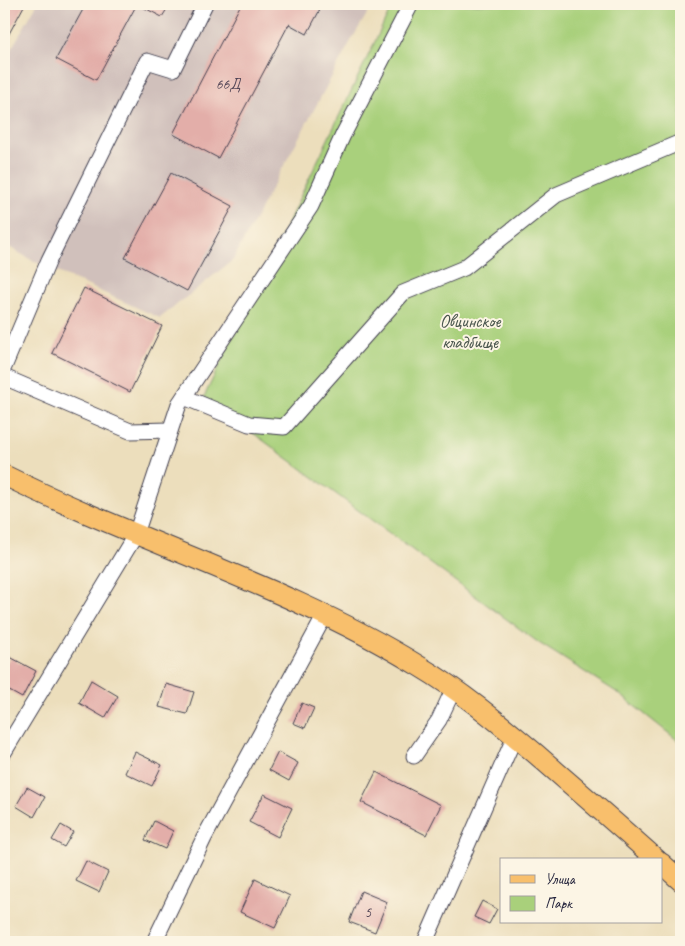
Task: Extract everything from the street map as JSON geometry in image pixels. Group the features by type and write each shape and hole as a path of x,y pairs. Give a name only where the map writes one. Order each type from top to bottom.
{"main road":[{"path":"4,476 94,517 325,615 388,647 454,688 515,736 655,858"},
{"path":"662,864 681,881"}],"street":[{"path":"4,367 49,260 147,61 173,69 205,4"},
{"path":"4,752 136,534 179,404 311,206 343,135 411,4"},
{"path":"184,397 249,424 284,427 403,293 464,268 556,195 681,142"},
{"path":"4,378 130,431 170,430"},
{"path":"154,942 204,838 325,615"},
{"path":"414,756 439,720 454,688"},
{"path":"425,942 515,736"}],"shaded area":[{"path":"37,4 373,4 352,39 233,260 160,318 33,261 4,244 4,62"}],"green space":[{"name":"Овцинское кладбище","path":"393,4 681,4 681,743 618,693 539,643 204,397"}],"building":[{"path":"4,4 25,4 4,43"},
{"path":"86,4 137,4 96,80 56,59"},
{"path":"137,4 170,4 162,17"},
{"path":"241,4 323,4 307,34 289,24 218,158 173,134"},
{"path":"171,173 233,206 187,291 125,258"},
{"path":"84,288 162,326 130,392 52,353"},
{"path":"10,657 36,671 22,698 4,688 4,667"},
{"path":"91,680 118,696 105,718 79,703"},
{"path":"166,684 194,692 187,714 159,707"},
{"path":"302,703 314,708 305,728 293,723"},
{"path":"135,752 162,765 152,786 125,773"},
{"path":"278,752 298,763 289,781 269,770"},
{"path":"376,772 441,805 426,835 361,802"},
{"path":"27,787 45,797 34,817 16,806"},
{"path":"264,794 292,808 278,837 249,822"},
{"path":"154,821 173,831 165,849 145,840"},
{"path":"61,825 73,832 64,847 52,840"},
{"path":"86,861 108,872 99,892 76,881"},
{"path":"255,879 290,896 275,928 240,912"},
{"path":"361,891 387,902 375,932 349,922"},
{"path":"482,901 497,909 489,924 474,917"}]}
